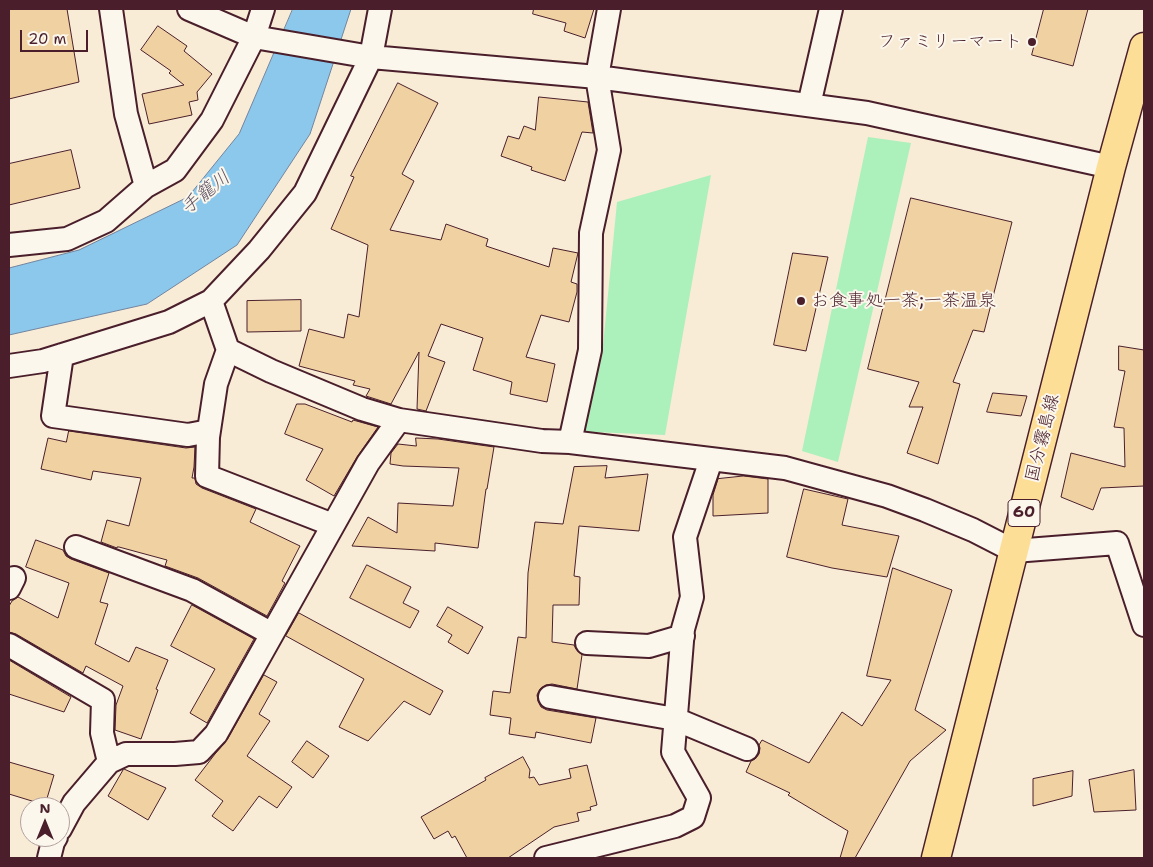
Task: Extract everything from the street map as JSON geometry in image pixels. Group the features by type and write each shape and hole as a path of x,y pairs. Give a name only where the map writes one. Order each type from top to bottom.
{"main road":[{"name":"国分霧島線","path":"936,858 1111,167 1144,47"}],"street":[{"path":"111,9 126,114 146,186"},
{"path":"189,9 254,37 371,57 597,77 867,113 1111,167"},
{"path":"9,245 67,239 106,221 146,186 175,170 212,120 254,37 263,9"},
{"path":"9,366 43,361 169,322 211,300 259,250 305,193 371,57 380,9"},
{"path":"570,442 590,350 591,233 609,150 597,77 609,9"},
{"path":"809,105 831,9"},
{"path":"211,300 228,350 216,384 209,431 207,476 333,526"},
{"path":"228,350 271,371 353,406 399,420 542,441 570,442 785,468 887,496 965,527 1014,551 1117,544 1144,625"},
{"path":"62,355 53,416 188,435 209,431"},
{"path":"70,810 74,803 109,762 126,754 198,752 216,734 368,463 399,420"},
{"path":"546,858 675,826 693,817 699,798 673,752 683,629 692,597 685,537 710,460"},
{"path":"76,547 192,590 272,634"},
{"path":"587,643 649,646 683,636"},
{"path":"9,646 103,700 102,734 109,762"},
{"path":"550,697 675,719 747,749"}],"green space":[{"path":"868,137 911,143 838,462 802,451"},
{"path":"711,175 665,435 569,431 602,356 617,202"}],"water":[{"name":"手籠川","path":"293,9 351,9 310,134 237,245 147,304 9,335 9,268 79,250 188,197 239,134"}],"building":[{"path":"9,9 67,9 79,82 9,99"},
{"path":"534,9 594,9 585,38 564,31 566,23 533,14"},
{"path":"1044,9 1088,9 1073,66 1032,55"},
{"path":"158,26 187,46 184,51 212,74 197,92 198,100 189,102 192,115 149,124 142,94 184,85 169,73 171,71 141,50"},
{"path":"398,83 438,103 402,174 414,181 390,230 441,240 446,224 488,239 486,246 549,267 553,248 578,253 571,282 577,284 577,292 569,322 541,315 526,357 555,364 547,402 510,394 512,382 473,370 483,338 441,324 428,356 445,362 426,411 417,409 419,352 391,404 366,396 370,389 353,385 355,381 299,366 309,329 344,338 348,314 359,317 368,245 331,229 354,177 351,176"},
{"path":"539,97 588,102 593,133 582,132 565,181 531,170 532,167 501,156 508,136 519,139 524,126 535,130"},
{"path":"71,150 80,188 9,205 9,164"},
{"path":"911,198 1012,222 984,332 973,330 953,382 960,384 938,464 907,453 923,407 909,407 919,382 868,369"},
{"name":"お食事処一茶;一茶温泉","path":"793,253 828,257 806,351 774,345"},
{"path":"301,300 301,331 247,332 247,301"},
{"path":"1119,346 1144,350 1144,486 1101,488 1093,510 1061,497 1071,453 1125,467 1124,428 1114,427 1125,371 1119,370"},
{"path":"993,393 1027,396 1021,416 987,412"},
{"path":"297,404 305,404 352,422 353,420 378,427 357,457 334,496 306,480 323,449 285,434"},
{"path":"69,431 186,448 195,447 192,478 195,478 196,484 256,509 250,522 300,546 282,581 285,583 267,616 198,578 165,566 167,560 117,548 101,542 107,520 129,526 141,478 93,471 91,480 41,469 48,438 66,442"},
{"path":"416,438 438,439 494,447 478,548 435,543 435,551 352,546 368,517 397,533 398,503 453,506 459,468 390,464 391,453 398,444 416,446"},
{"path":"607,466 605,478 648,474 639,531 579,526 574,576 580,577 579,605 553,605 552,642 574,645 582,655 577,689 552,684 540,689 537,695 541,707 547,710 596,718 591,743 536,732 535,738 509,734 511,718 490,715 493,691 510,693 518,637 526,638 528,573 535,522 563,524 574,467"},
{"path":"744,476 768,479 768,513 713,516 713,495 718,479"},
{"path":"804,489 848,499 842,525 899,536 887,577 832,568 787,557"},
{"path":"36,540 63,550 66,556 71,559 109,573 100,602 108,604 95,644 129,662 136,647 168,660 156,689 158,690 141,739 115,730 116,705 123,686 86,666 83,673 16,634 9,632 9,606 12,601 18,597 58,618 69,583 26,567"},
{"path":"367,565 411,587 403,603 419,611 410,628 350,598"},
{"path":"893,568 952,590 915,710 946,730 910,761 855,858 840,858 848,831 788,795 790,793 746,772 751,761 759,754 759,745 762,740 809,763 842,712 862,726 891,680 867,676"},
{"path":"192,605 254,639 207,723 190,713 215,669 171,646"},
{"path":"448,607 483,627 468,654 448,642 452,635 437,626"},
{"path":"299,613 443,691 430,715 404,701 368,741 339,727 364,679 286,636"},
{"path":"9,660 71,697 64,712 9,694"},
{"path":"264,675 277,682 259,714 270,721 247,756 292,787 277,808 259,796 233,831 212,816 223,801 195,780 227,740"},
{"path":"307,741 329,756 313,778 292,762"},
{"path":"523,757 530,770 529,778 534,777 539,785 571,778 569,769 587,765 597,805 590,807 591,810 577,813 579,821 554,827 508,858 467,858 455,836 452,838 448,831 434,839 421,817"},
{"path":"9,762 54,775 47,797 20,797 9,794"},
{"path":"124,769 166,788 148,820 108,796"},
{"path":"1134,770 1136,810 1094,812 1089,780"},
{"path":"1073,771 1072,796 1033,806 1033,779"}],"place":[{"name":"ファミリーマート","path":"1032,42"},
{"name":"お食事処一茶;一茶温泉","path":"801,301"}]}
